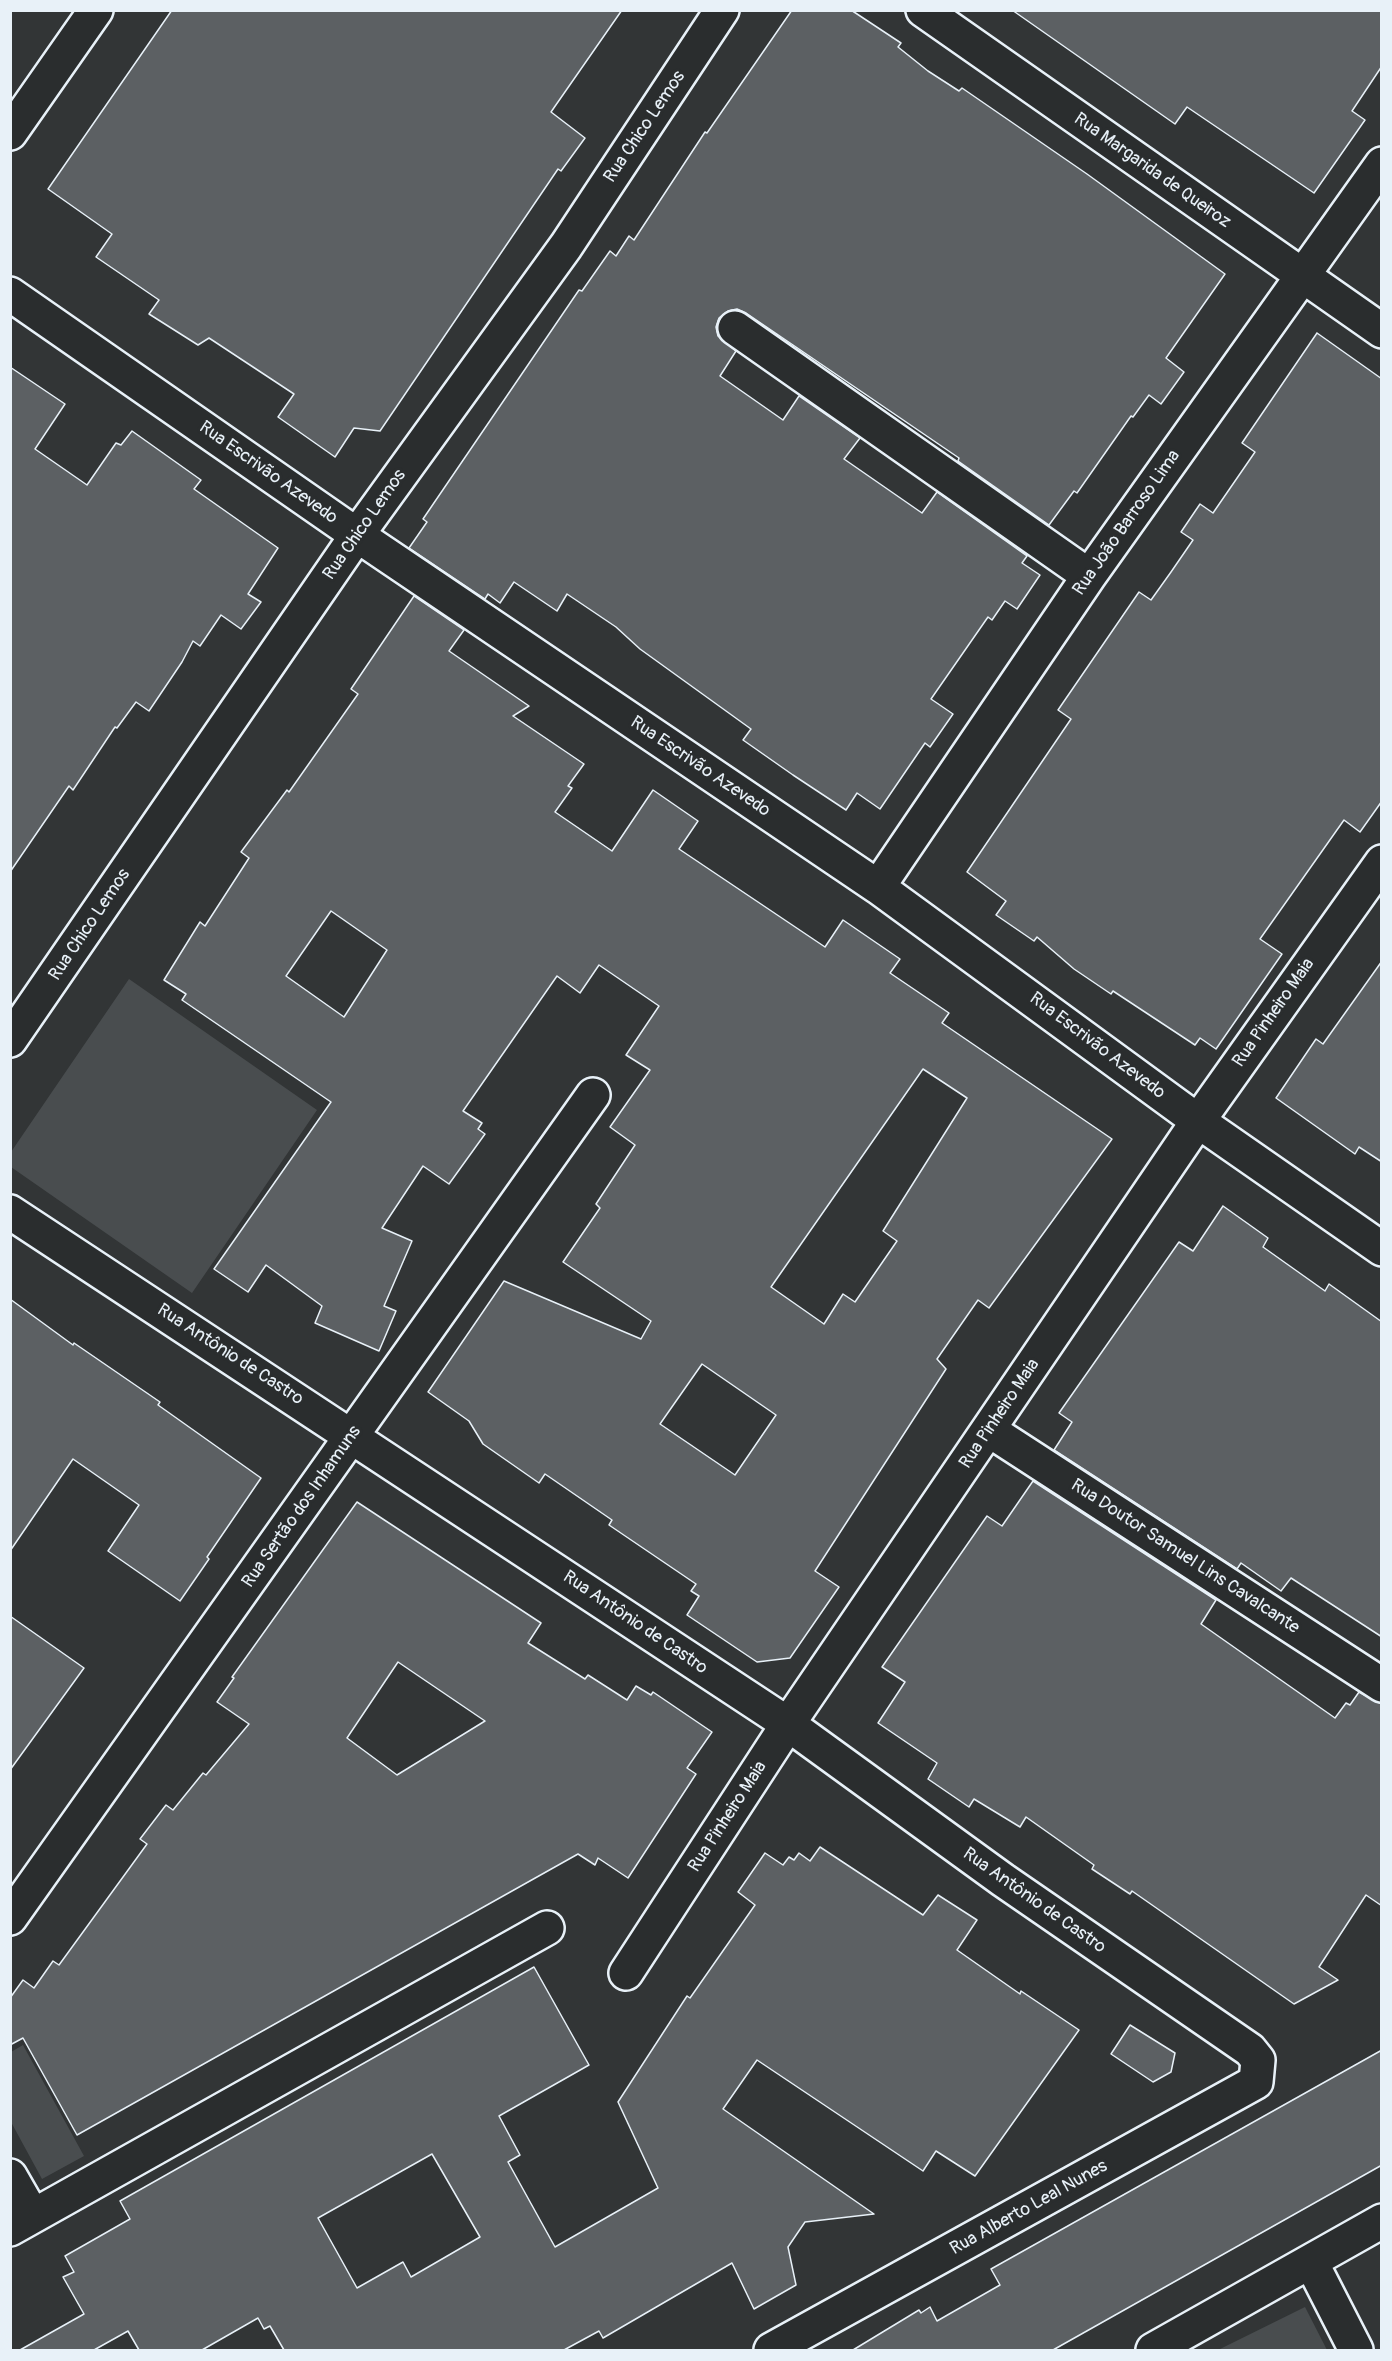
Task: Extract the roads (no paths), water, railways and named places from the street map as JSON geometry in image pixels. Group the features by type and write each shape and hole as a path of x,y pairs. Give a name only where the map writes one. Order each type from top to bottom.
{"street":[{"path":"10,134 96,10"},
{"name":"Rua Chico Lemos","path":"10,1040 357,535 566,246 722,10"},
{"name":"Rua Margarida de Queiroz","path":"923,10 1382,331"},
{"name":"Rua João Barroso Lima","path":"878,886 1089,576 1382,164"},
{"name":"Rua Escrivão Azevedo","path":"10,294 357,535 878,886 1198,1121 1382,1250"},
{"path":"735,328 1089,576"},
{"name":"Rua Pinheiro Maia","path":"626,1972 788,1724 1198,1121 1382,862"},
{"name":"Rua Sertão dos Inhamuns","path":"10,1918 592,1095"},
{"name":"Rua Antônio de Castro","path":"10,1212 353,1435 788,1724 1003,1880 1250,2050"},
{"name":"Rua Doutor Samuel Lins Cavalcante","path":"989,1430 1382,1685"},
{"path":"10,2176 22,2222 547,1928"},
{"name":"Rua Alberto Leal Nunes","path":"771,2350 1256,2082 1258,2060 1250,2050"},
{"path":"1170,2346 1382,2221"},
{"path":"1311,2262 1356,2350"}]}
